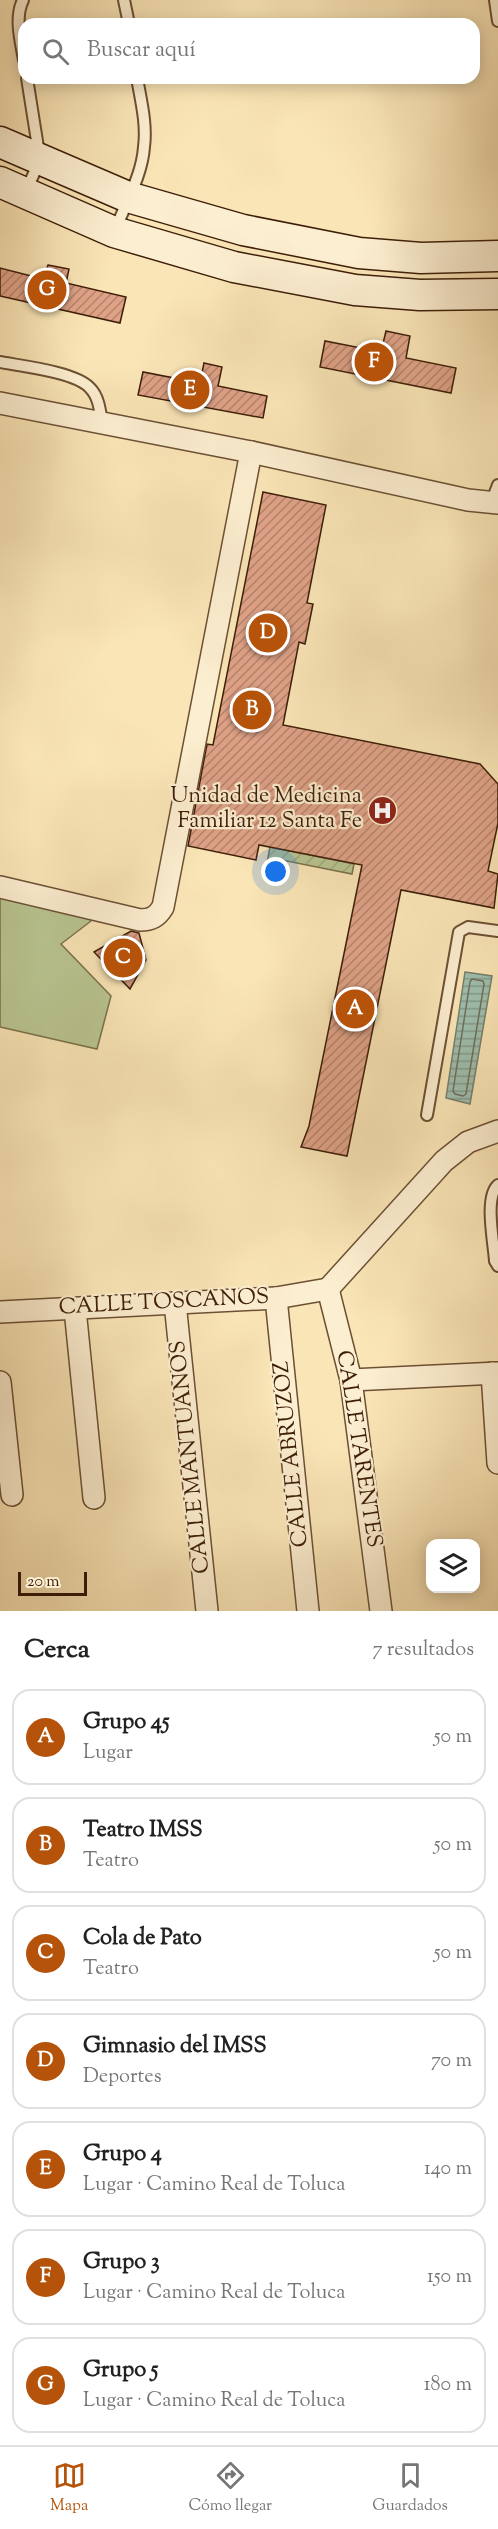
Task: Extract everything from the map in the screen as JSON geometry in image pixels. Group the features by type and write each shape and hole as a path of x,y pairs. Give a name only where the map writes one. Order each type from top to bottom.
{"main road":[{"path":"0,142 128,197 243,230 360,253 421,258 498,256"},
{"path":"13,188 114,232 244,269 355,290 420,295 498,294"},
{"path":"420,295 421,258"}],"street":[{"path":"0,403 251,452 468,500 496,497"},
{"path":"0,887 140,920 149,920 158,915 163,907 251,452"},
{"path":"328,1289 444,1161 468,1142 498,1131"},
{"name":"CALLE TOSCANOS","path":"0,1312 276,1298 328,1289"},
{"name":"CALLE TARENTES","path":"328,1289 351,1380 381,1611"},
{"name":"CALLE ABRUZOZ","path":"276,1298 308,1611"},
{"name":"CALLE MANTUANOS","path":"175,1303 207,1611"},
{"path":"75,1309 94,1498"},
{"path":"351,1380 495,1373 498,1463"},
{"path":"0,1382 12,1495"}],"lane":[{"path":"19,18 19,7 23,0"},
{"path":"124,0 128,18"},
{"path":"495,0 498,21"},
{"path":"13,188 40,160 28,84"},
{"path":"114,232 140,168 144,149 145,128 138,84"},
{"path":"0,362 72,378 89,386 97,398 102,423"},
{"path":"427,1115 459,932 468,927 498,931"},
{"path":"498,1185 494,1189 490,1202 495,1261 498,1266"}],"green space":[{"path":"270,847 354,864 352,874 282,860 280,865 267,863"},
{"path":"0,884 90,906 91,921 61,944 111,996 97,1049 0,1027"}],"water":[{"path":"465,972 492,976 470,1104 446,1098"}],"building":[{"path":"48,265 69,269 66,283 126,297 120,323 0,296 0,268 43,279"},
{"path":"386,331 410,336 406,358 456,368 451,393 320,367 325,341 381,352"},
{"path":"204,363 222,367 218,386 267,396 263,418 138,395 143,372 200,383"},
{"path":"263,492 326,505 307,603 313,604 305,644 299,642 283,725 480,764 498,784 498,823 488,871 498,874 494,908 401,890 347,1156 301,1147 309,1126 362,865 259,845 256,860 188,846 207,744 213,745"},
{"path":"131,931 139,933 146,960 130,989 94,952"}],"place":[{"name":"Grupo 5","path":"47,290"},
{"name":"Grupo 3","path":"374,362"},
{"name":"Grupo 4","path":"190,390"},
{"name":"Gimnasio del IMSS","path":"268,633"},
{"name":"Teatro IMSS","path":"252,710"},
{"name":"Unidad de Medicina Familiar 12 Santa Fe","path":"383,810"},
{"name":"Cola de Pato","path":"123,958"},
{"name":"Grupo 45","path":"355,1009"}]}
